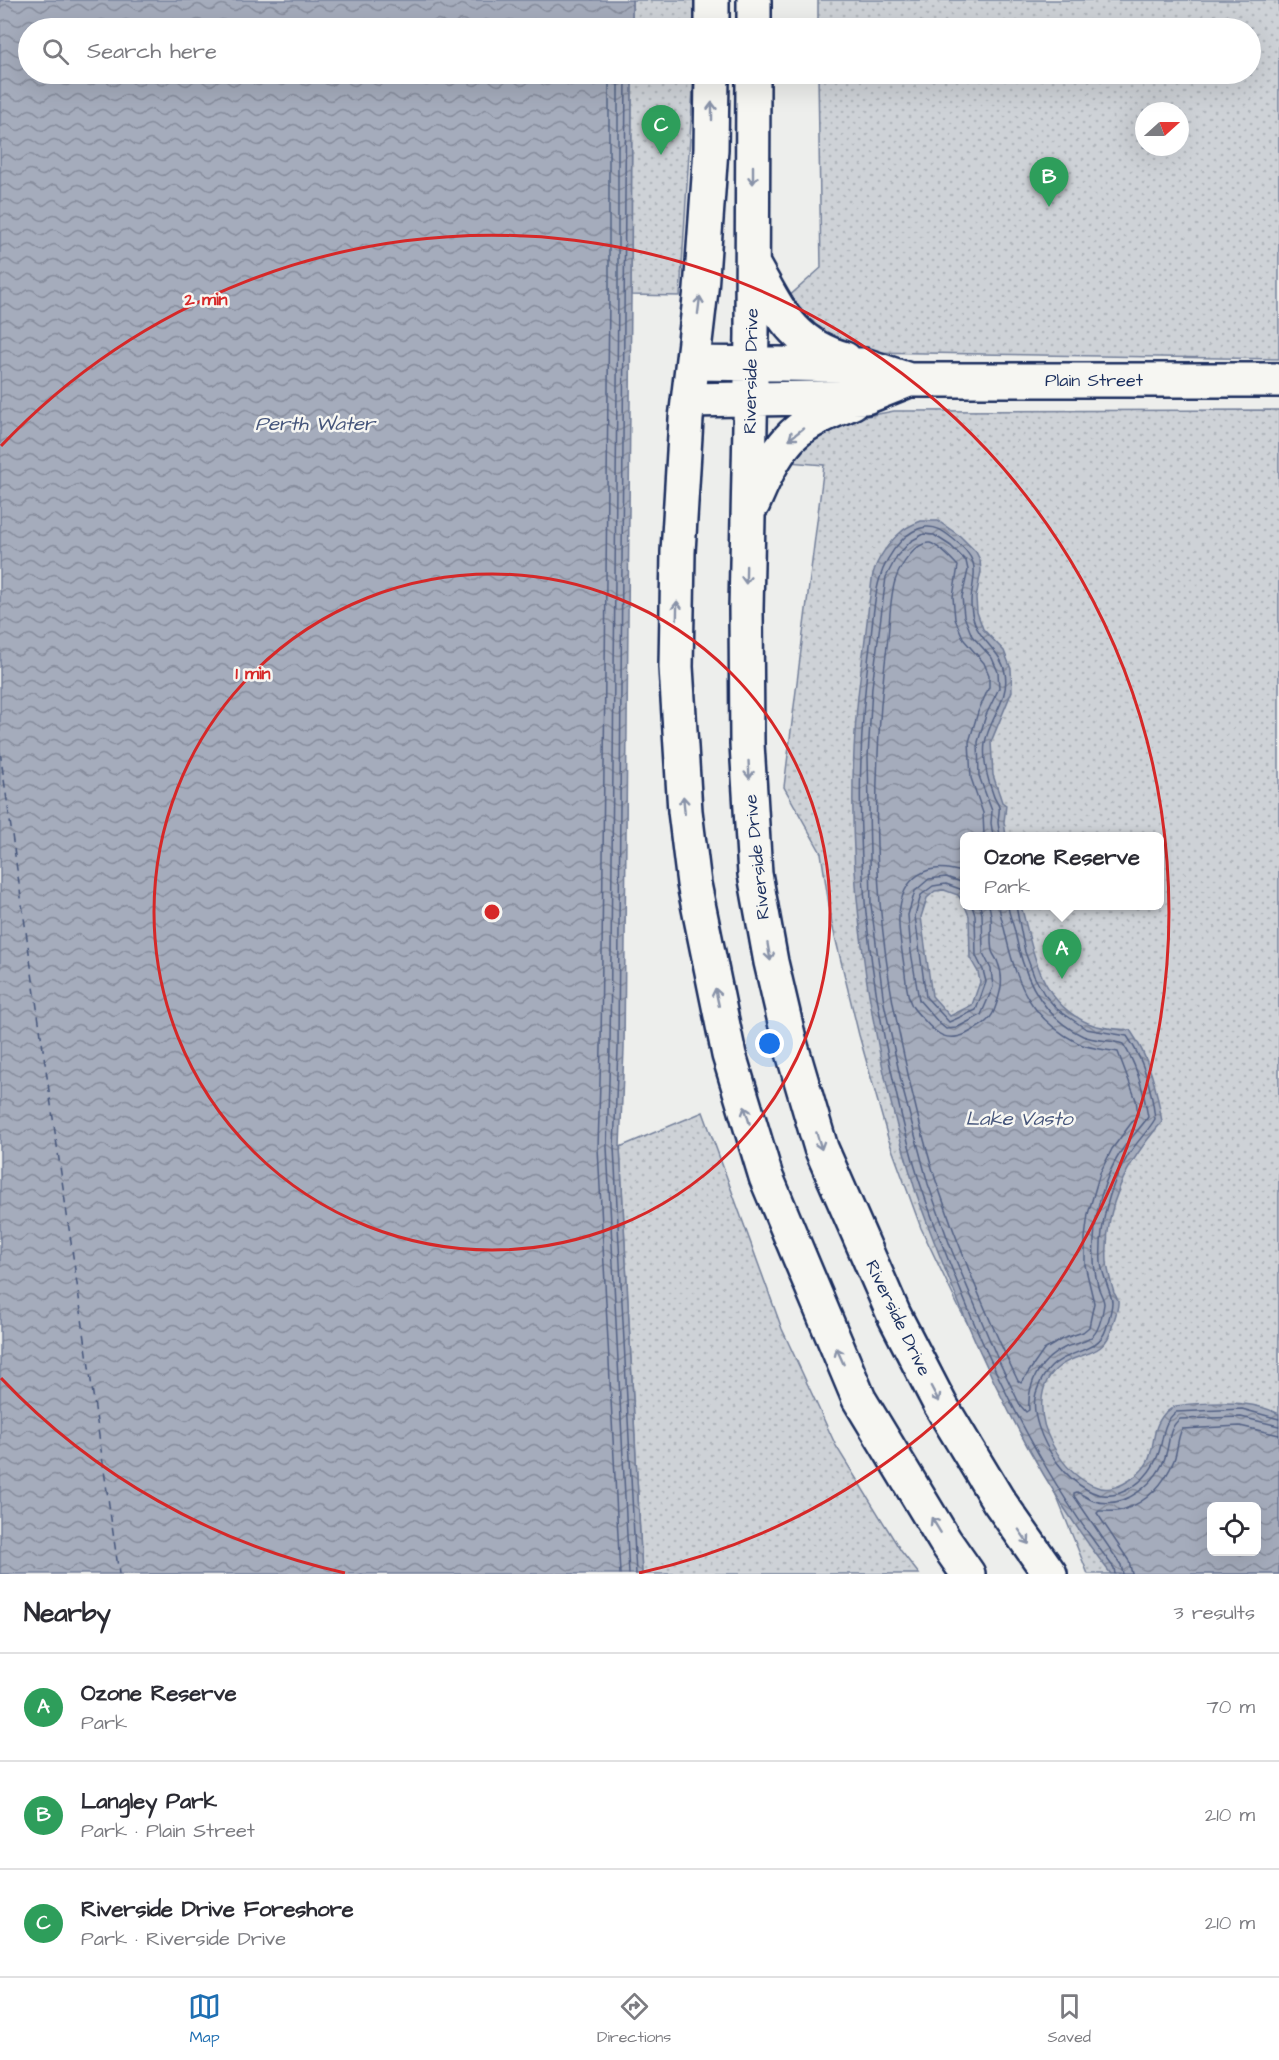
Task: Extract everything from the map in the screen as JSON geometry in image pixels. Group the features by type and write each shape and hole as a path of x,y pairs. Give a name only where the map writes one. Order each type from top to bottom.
{"main road":[{"path":"712,0 712,18"},
{"path":"754,0 754,18"},
{"path":"712,84 711,149 701,290 689,400 678,552 676,667 685,811 694,884 729,1054 766,1177 859,1399 945,1541 968,1574"},
{"name":"Riverside Drive","path":"753,84 751,363 747,517 747,744 755,874 771,962 789,1040 821,1148 894,1316 957,1433 998,1500 1050,1574"},
{"path":"747,517 767,471 790,437 865,381 794,332 779,311 752,263"},
{"name":"Plain Street","path":"693,363 751,363 865,381"},
{"name":"Plain Street","path":"689,400 750,399 865,381 1279,380"}],"shaded area":[{"path":"632,0 695,0 695,18 632,18"},
{"path":"818,0 1279,0 1279,359 867,352 828,339 800,320 786,299 821,268 818,84 1261,84 1261,18 818,18"},
{"path":"632,84 693,84 680,296 631,295"},
{"path":"1279,410 1279,1574 1088,1574 1041,1458 958,1306 921,1228 888,1138 859,1035 832,924 821,853 784,787 824,465 788,462 819,430 846,420 894,411"},
{"path":"703,1112 782,1329 836,1446 901,1551 919,1574 642,1574 620,1147"}],"water":[{"name":"Perth Water","path":"0,0 632,0 632,18 18,18 18,84 632,84 624,1049 620,1147 642,1574 0,1574"},
{"name":"Lake Vasto","path":"921,521 938,521 960,536 976,552 980,560 981,571 976,598 977,612 983,629 1004,651 1011,669 1012,691 991,742 993,775 1002,802 1006,805 1005,832 960,832 960,898 944,890 935,891 927,898 921,917 932,996 950,1016 972,1005 980,982 978,972 970,958 969,916 967,910 1022,910 1041,973 1058,1002 1071,1014 1093,1025 1130,1030 1142,1051 1158,1098 1162,1122 1149,1137 1128,1170 1120,1186 1109,1222 1107,1262 1118,1304 1109,1337 1098,1349 1060,1366 1046,1382 1042,1403 1044,1424 1060,1458 1071,1470 1090,1484 1110,1488 1123,1484 1145,1467 1159,1422 1165,1413 1175,1407 1238,1403 1258,1406 1279,1414 1279,1574 1111,1574 1067,1513 1028,1448 963,1313 919,1202 881,1060 860,930 855,865 853,800 855,735 861,670 873,574 880,557 905,529"}],"ferry route":[{"path":"0,752 119,1574"}],"place":[{"name":"Riverside Drive Foreshore","path":"661,155"},
{"name":"Langley Park","path":"1049,207"},
{"name":"Ozone Reserve","path":"1062,979"}]}
